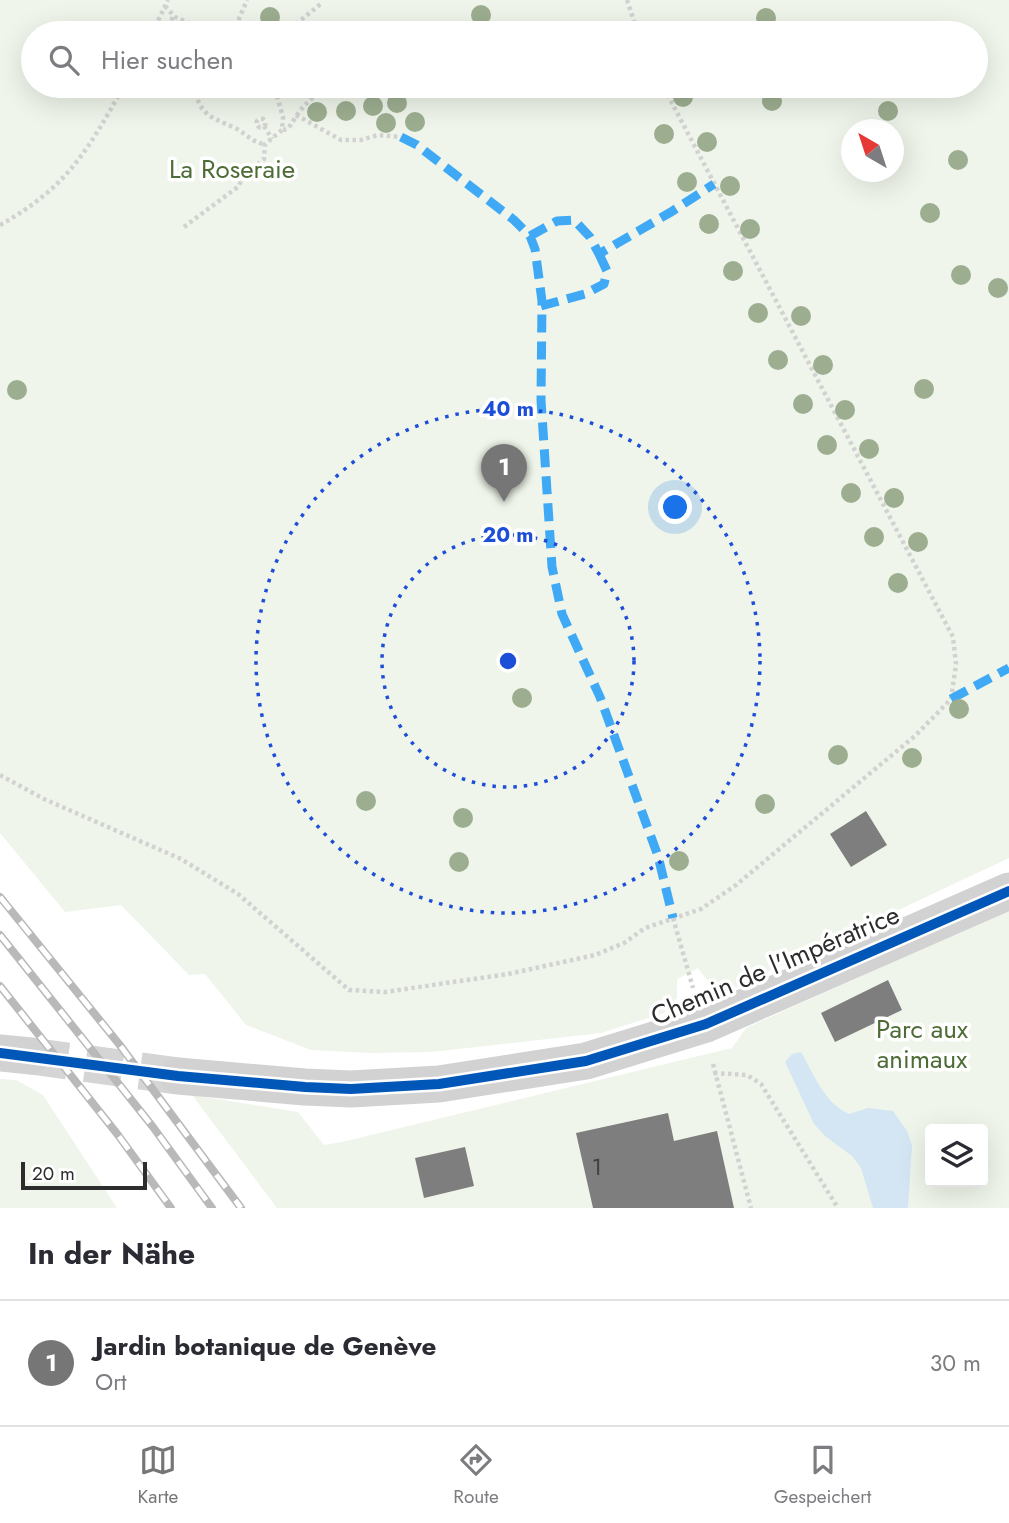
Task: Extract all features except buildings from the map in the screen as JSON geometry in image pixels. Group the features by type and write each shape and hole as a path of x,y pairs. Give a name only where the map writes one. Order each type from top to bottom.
{"street":[{"name":"Chemin de l'Impératrice","path":"178,1076 351,1089 439,1084 586,1061 706,1024 1009,891"}],"path":[{"path":"158,21 168,0"},
{"path":"238,21 247,0"},
{"path":"627,0 634,21"},
{"path":"300,21 323,2"},
{"path":"165,6 182,21"},
{"path":"170,21 173,15"},
{"path":"0,225 28,209 62,181 98,132 117,98"},
{"path":"197,98 199,106 222,124 265,144"},
{"path":"277,98 283,117 282,130"},
{"path":"184,227 239,186 242,177 261,164 265,144 288,128 300,107 310,98"},
{"path":"0,775 44,799 181,859 237,894 349,990 385,992 508,974 595,955 624,943 645,928 701,909 736,885 916,735 951,699 956,664 953,637 669,98"},
{"path":"296,115 341,140 361,140 378,135 401,138"},
{"path":"264,126 272,138"},
{"path":"673,918 688,974 706,1024 714,1073 751,1208"},
{"path":"714,1073 747,1075 761,1084 838,1208"}],"green space":[{"name":"La Roseraie","path":"0,0 1009,0 1009,858 733,988 712,987 698,968 677,979 677,998 664,1013 601,1033 431,1052 311,1050 246,1025 205,974 189,975 121,905 65,912 0,833"},
{"name":"Parc aux animaux","path":"1009,909 1009,1208 277,1208 192,1095 298,1112 324,1145 732,1048 746,1028"},
{"path":"0,1079 16,1080 43,1095 117,1208 0,1208"}],"water":[{"path":"801,1052 820,1087 840,1109 849,1114 868,1108 893,1111 907,1131 912,1145 908,1208 873,1208 861,1168 852,1156 814,1124 785,1062 792,1054"}],"tunnel":[{"path":"31,1056 178,1076"}],"railway":[{"path":"0,897 119,1044 241,1208"},
{"path":"0,935 153,1127 212,1208"},
{"path":"0,986 118,1135 171,1208"}],"marked path":[{"path":"401,137 417,145 514,220 530,236 535,249 542,301 541,400 552,567 562,614 600,697 658,856 673,918"},
{"path":"530,236 557,221 574,220 590,237 599,254 714,184"},
{"path":"541,306 585,294 604,284 607,271 599,254"},
{"path":"951,699 1009,668"}],"cycle path":[{"path":"0,1053 178,1076 351,1089 439,1084 586,1061 706,1024 1009,891"}],"place":[{"name":"Jardin botanique de Genève","path":"504,502"}]}
